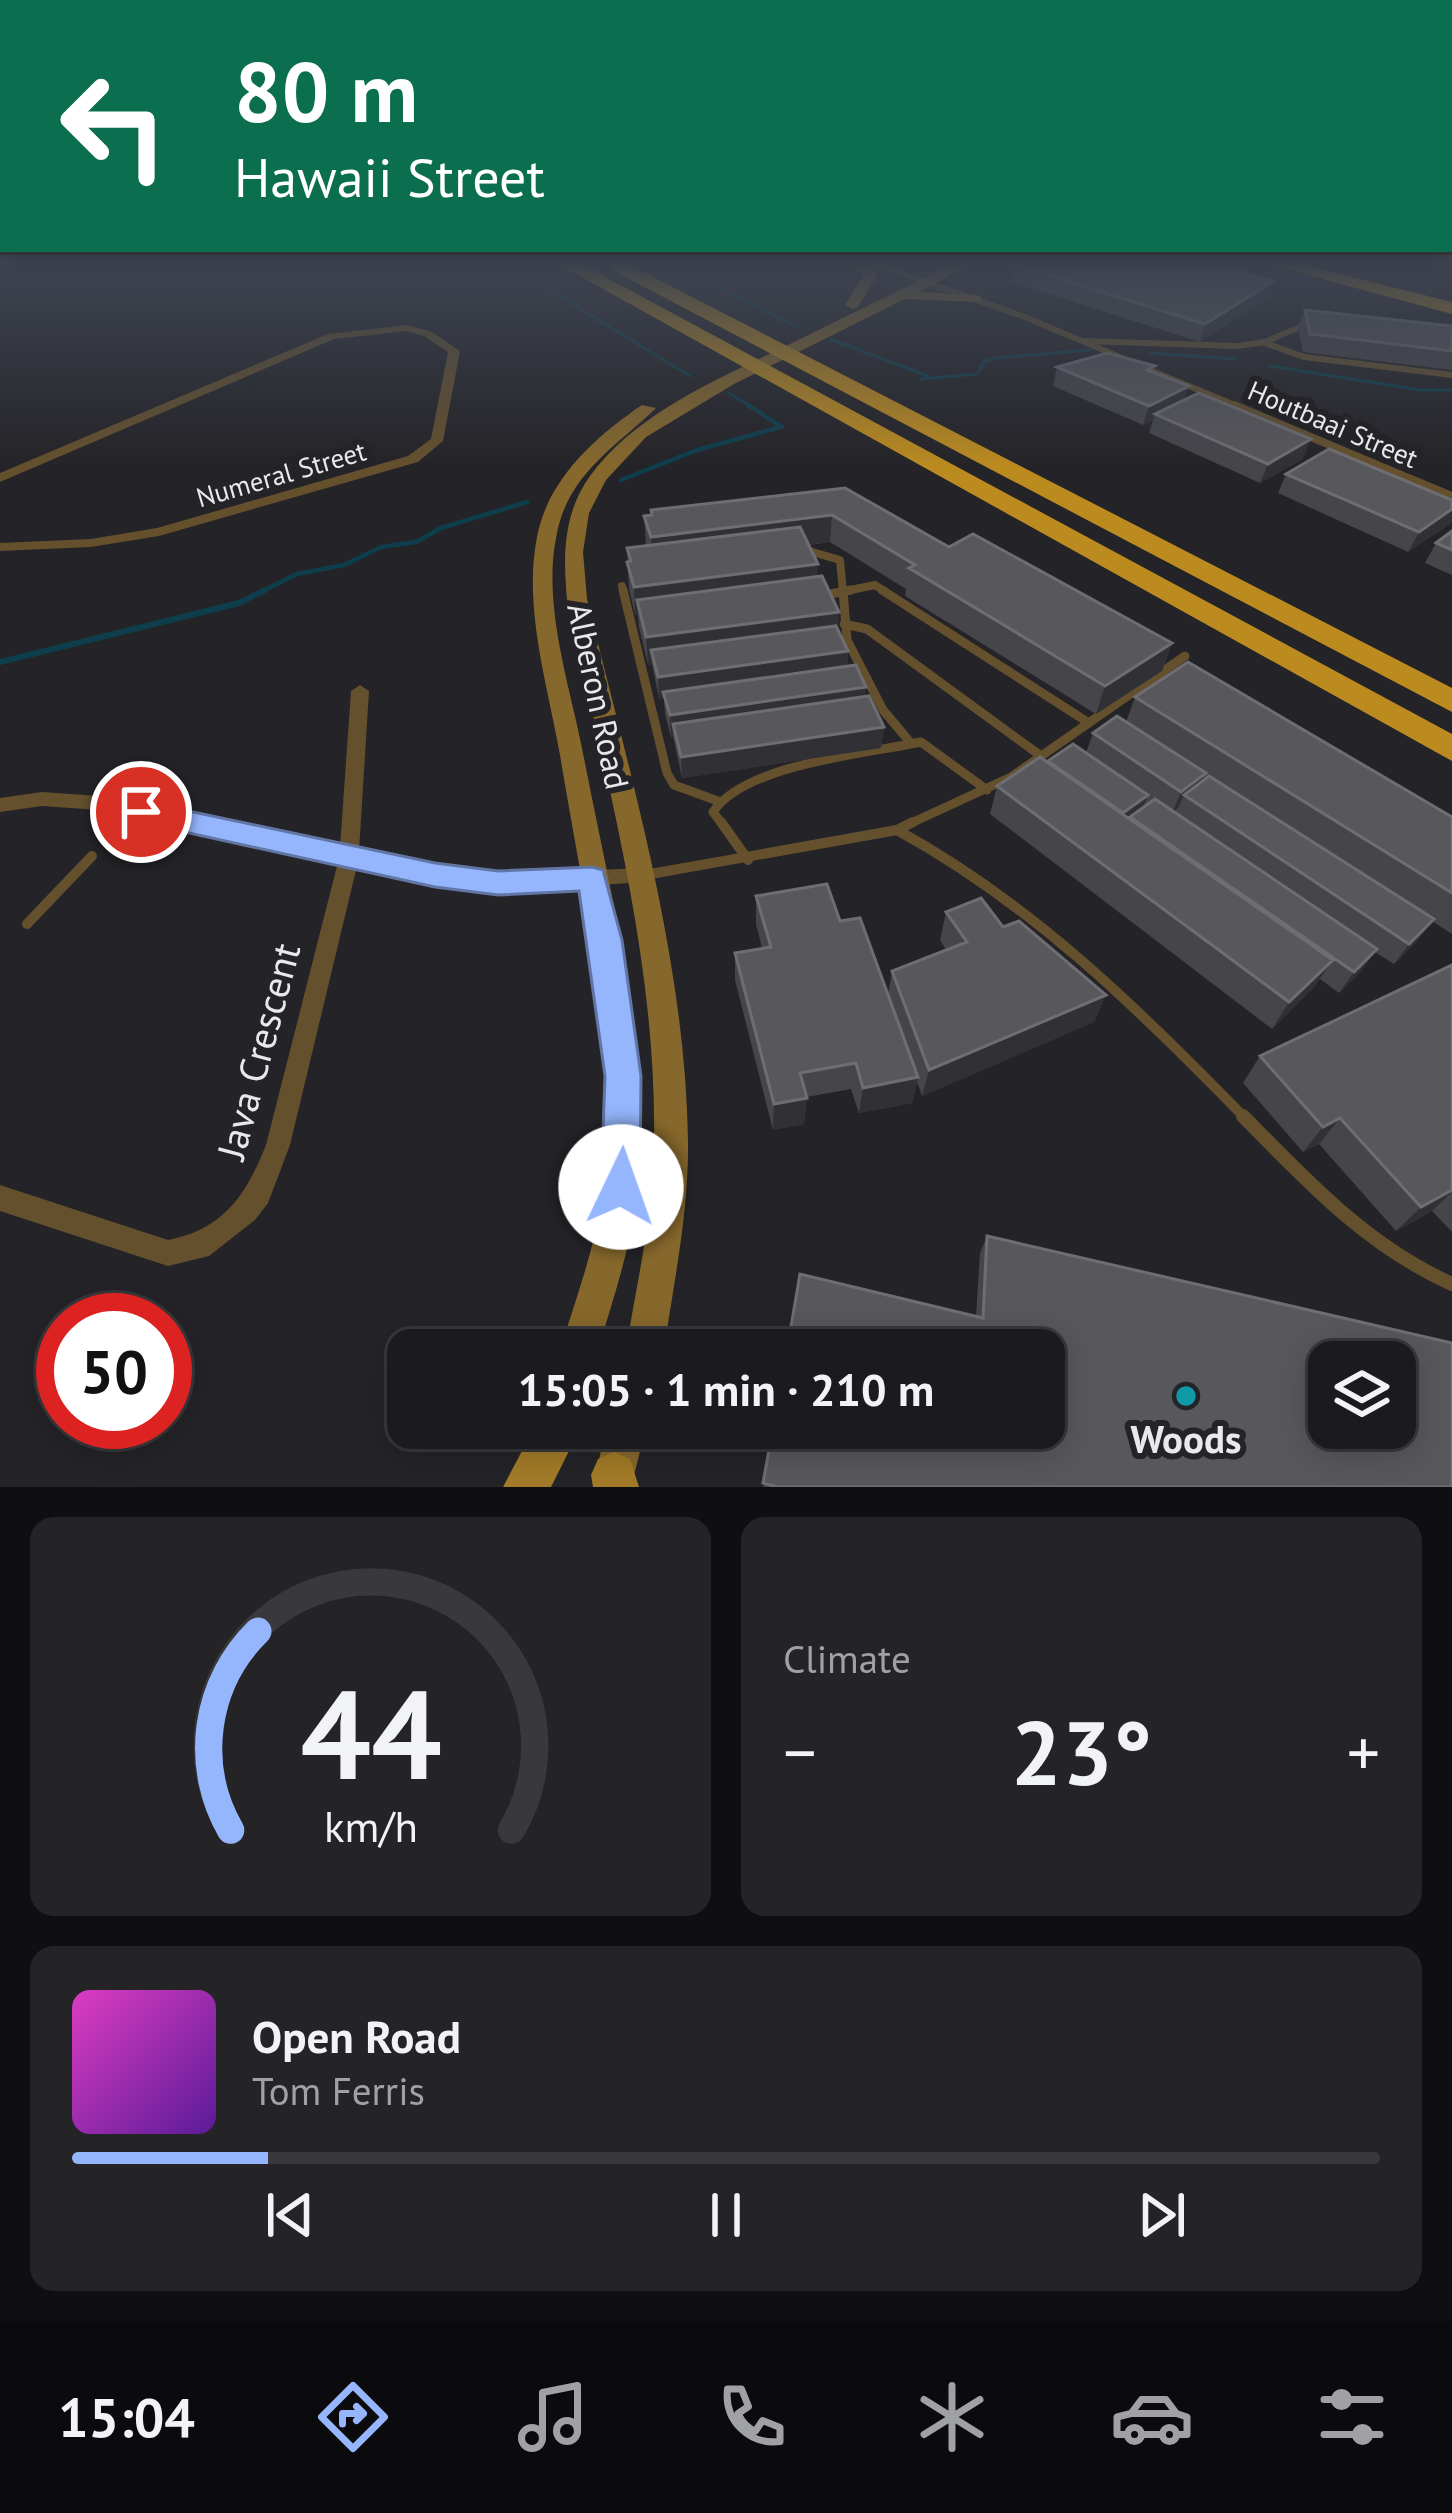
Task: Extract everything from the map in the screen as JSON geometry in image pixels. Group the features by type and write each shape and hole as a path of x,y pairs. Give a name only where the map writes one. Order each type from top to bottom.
{"highway":[{"path":"689,329 1452,749"},
{"path":"741,329 1452,701"}],"main road":[{"name":"Alberon Road","path":"584,1329 621,1187 623,1137 617,1024 546,597 544,559 558,502 590,455 652,405 802,329"},
{"name":"Alberon Road","path":"649,1329 668,1216 669,1098 639,876 577,599 573,553 580,513 608,465 659,418 828,329"},
{"path":"614,1483 621,1449"},
{"path":"526,1487 548,1453"}],"street":[{"name":"Numeral Street","path":"0,478 296,348 361,329"},
{"name":"Numeral Street","path":"0,547 91,543 193,524 412,459 437,441 454,366 452,348 417,330 384,329"},
{"name":"Java Crescent","path":"0,1198 168,1253 200,1246 259,1194 278,1145 349,857 360,691"},
{"path":"0,805 42,799 99,803 349,857 498,883 639,876"}],"lane":[{"name":"Houtbaai Street","path":"1054,329 1452,496"},
{"path":"1265,343 1287,329"},
{"path":"1081,340 1265,343 1304,357 1452,375"},
{"path":"781,552 803,549 840,560 844,624 883,710 909,741 931,747 987,790"},
{"path":"816,596 875,584 1088,723"},
{"path":"622,586 659,742 674,785 718,801"},
{"path":"631,622 654,619"},
{"path":"844,624 867,629 1041,756"},
{"path":"639,876 897,830 987,790 1185,656"},
{"path":"840,678 864,674"},
{"path":"651,706 674,702"},
{"path":"861,713 883,710"},
{"path":"659,742 682,739"},
{"path":"748,860 713,815 718,801 761,777 897,751 909,741"},
{"path":"897,830 958,862 1092,967 1308,1181 1386,1251 1452,1284"},
{"path":"27,924 92,856"}],"building":[{"path":"1309,329 1452,329 1452,351 1310,334"},
{"path":"1107,353 1155,366 1147,370 1189,386 1149,406 1057,367"},
{"path":"1199,393 1311,439 1268,464 1155,414"},
{"path":"1329,449 1452,500 1452,509 1419,532 1286,474"},
{"path":"845,488 949,547 973,534 1172,643 1105,686 909,568 915,565 832,515 651,537 644,516 652,515 651,510"},
{"path":"800,527 818,564 634,587 627,548"},
{"path":"1452,531 1452,550 1436,543"},
{"path":"822,576 839,612 646,637 637,600"},
{"path":"836,626 848,651 658,677 651,650"},
{"path":"1188,662 1452,817 1452,893 1135,697"},
{"path":"856,665 866,687 670,715 663,692"},
{"path":"869,696 884,727 681,757 673,724"},
{"path":"1117,716 1206,773 1181,792 1093,733"},
{"path":"1073,744 1148,795 1123,813 1048,761"},
{"path":"1040,757 1333,960 1289,1002 997,786"},
{"path":"1209,776 1434,919 1409,944 1184,795"},
{"path":"1155,799 1377,949 1354,972 1130,817"},
{"path":"827,884 840,921 860,918 918,1077 863,1088 856,1063 800,1073 807,1098 774,1104 735,953 771,947 756,896"},
{"path":"981,898 1003,927 1019,921 1106,995 929,1070 892,971 967,942 946,912"},
{"path":"1452,965 1452,1190 1421,1207 1340,1118 1323,1127 1260,1056"},
{"name":"Woods","path":"987,1236 1452,1343 1452,1487 777,1487 763,1483 769,1449 1065,1449 1065,1329 791,1329 800,1274 983,1318"}],"waterway":[{"path":"614,329 690,376"},
{"path":"830,339 928,376"},
{"path":"921,379 977,374 985,361 997,358 1090,350"},
{"path":"1150,353 1235,359"},
{"path":"1270,366 1420,390 1452,390"},
{"path":"729,393 753,408"},
{"path":"748,405 782,427"},
{"path":"621,480 697,450 781,427"},
{"path":"0,662 239,603 297,574 344,565 381,547 416,542 441,528 527,502"}],"place":[{"name":"Woods","path":"1186,1396"}],"route":[{"path":"141,812 435,875 498,883 592,879 606,940 623,1076 621,1187"}]}
